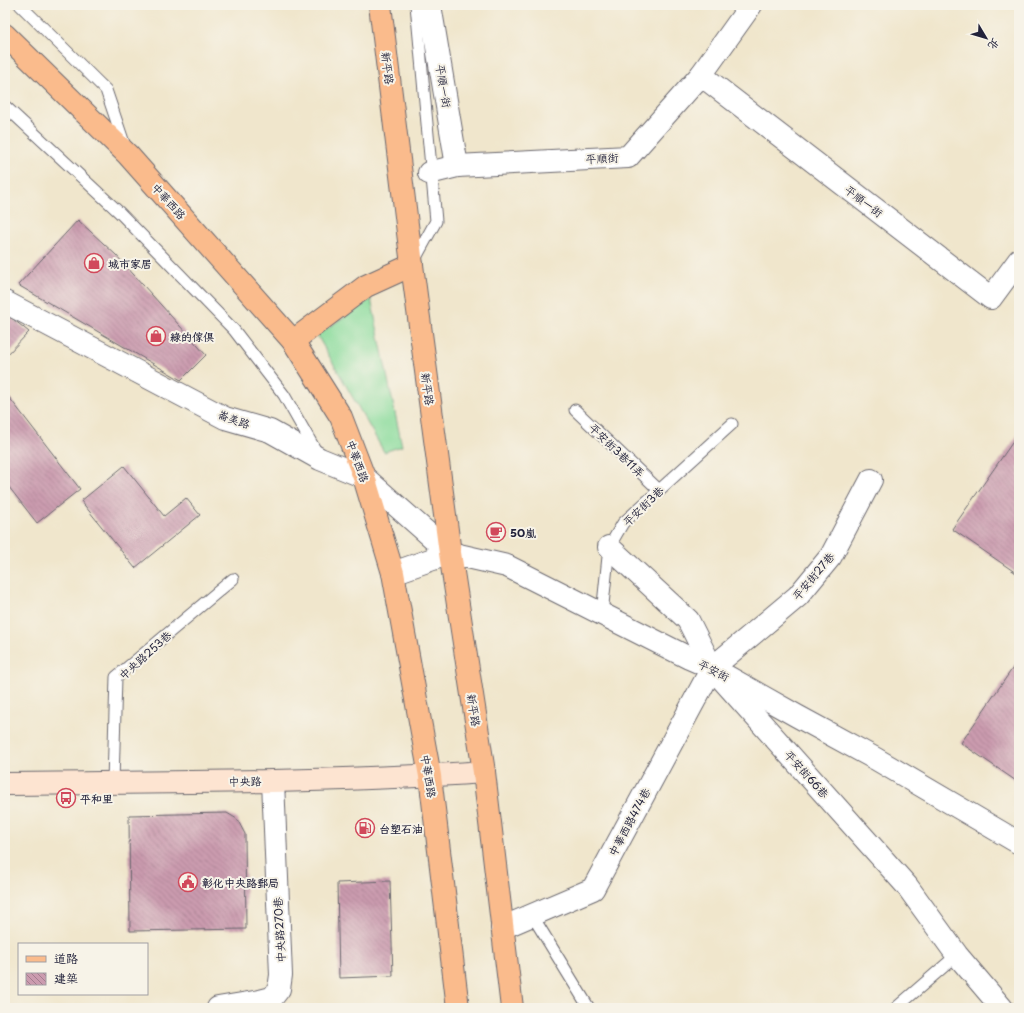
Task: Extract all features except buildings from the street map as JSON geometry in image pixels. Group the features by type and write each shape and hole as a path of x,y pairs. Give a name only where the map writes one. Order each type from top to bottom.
{"main road":[{"name":"新平路","path":"380,5 412,265 450,553 484,772"},
{"name":"中華西路","path":"5,35 128,155 293,341 341,417 364,477 394,573 430,776 458,1008"},
{"path":"293,341 366,286 412,265"},
{"path":"484,772 512,1008"}],"street":[{"name":"平順一街","path":"430,5 457,166"},
{"name":"平順街","path":"430,172 457,166 628,157 700,75 751,5"},
{"name":"平順一街","path":"700,75 991,298 1019,260"},
{"name":"崙美路","path":"5,302 225,418 270,431 320,459 364,477 450,553"},
{"name":"平安街27巷","path":"712,668 798,596 831,556 871,480"},
{"name":"平安街66巷","path":"609,547 688,620 712,668 907,886 957,955 1002,1008"},
{"path":"394,573 450,553"},
{"name":"平安街","path":"450,553 506,566 689,658 712,668 876,759 1019,843"},
{"name":"中華西路474巷","path":"502,928 593,889 712,668"},
{"name":"中央路","path":"5,784 273,781 430,776 484,772"},
{"name":"中央路270巷","path":"218,1008 272,998 280,988 281,975 273,781"}],"lane":[{"path":"20,5 106,90 128,155"},
{"path":"412,265 436,221 430,172 416,5"},
{"path":"5,106 120,213 234,330 284,395 320,459"},
{"name":"平安街3巷11弄","path":"575,410 659,490"},
{"name":"平安街3巷","path":"602,614 609,547 623,523 732,424"},
{"name":"中央路253巷","path":"113,782 116,677 233,579"},
{"path":"532,915 588,1008"},
{"path":"896,1008 957,955"}],"green space":[{"path":"371,299 402,446 384,452 317,335"}],"place":[{"name":"城市家居","path":"94,263"},
{"name":"綠的傢俱","path":"156,336"},
{"name":"50嵐","path":"496,532"},
{"name":"平和里","path":"66,798"},
{"name":"台塑石油","path":"365,828"},
{"name":"彰化中央路郵局","path":"188,882"}]}
